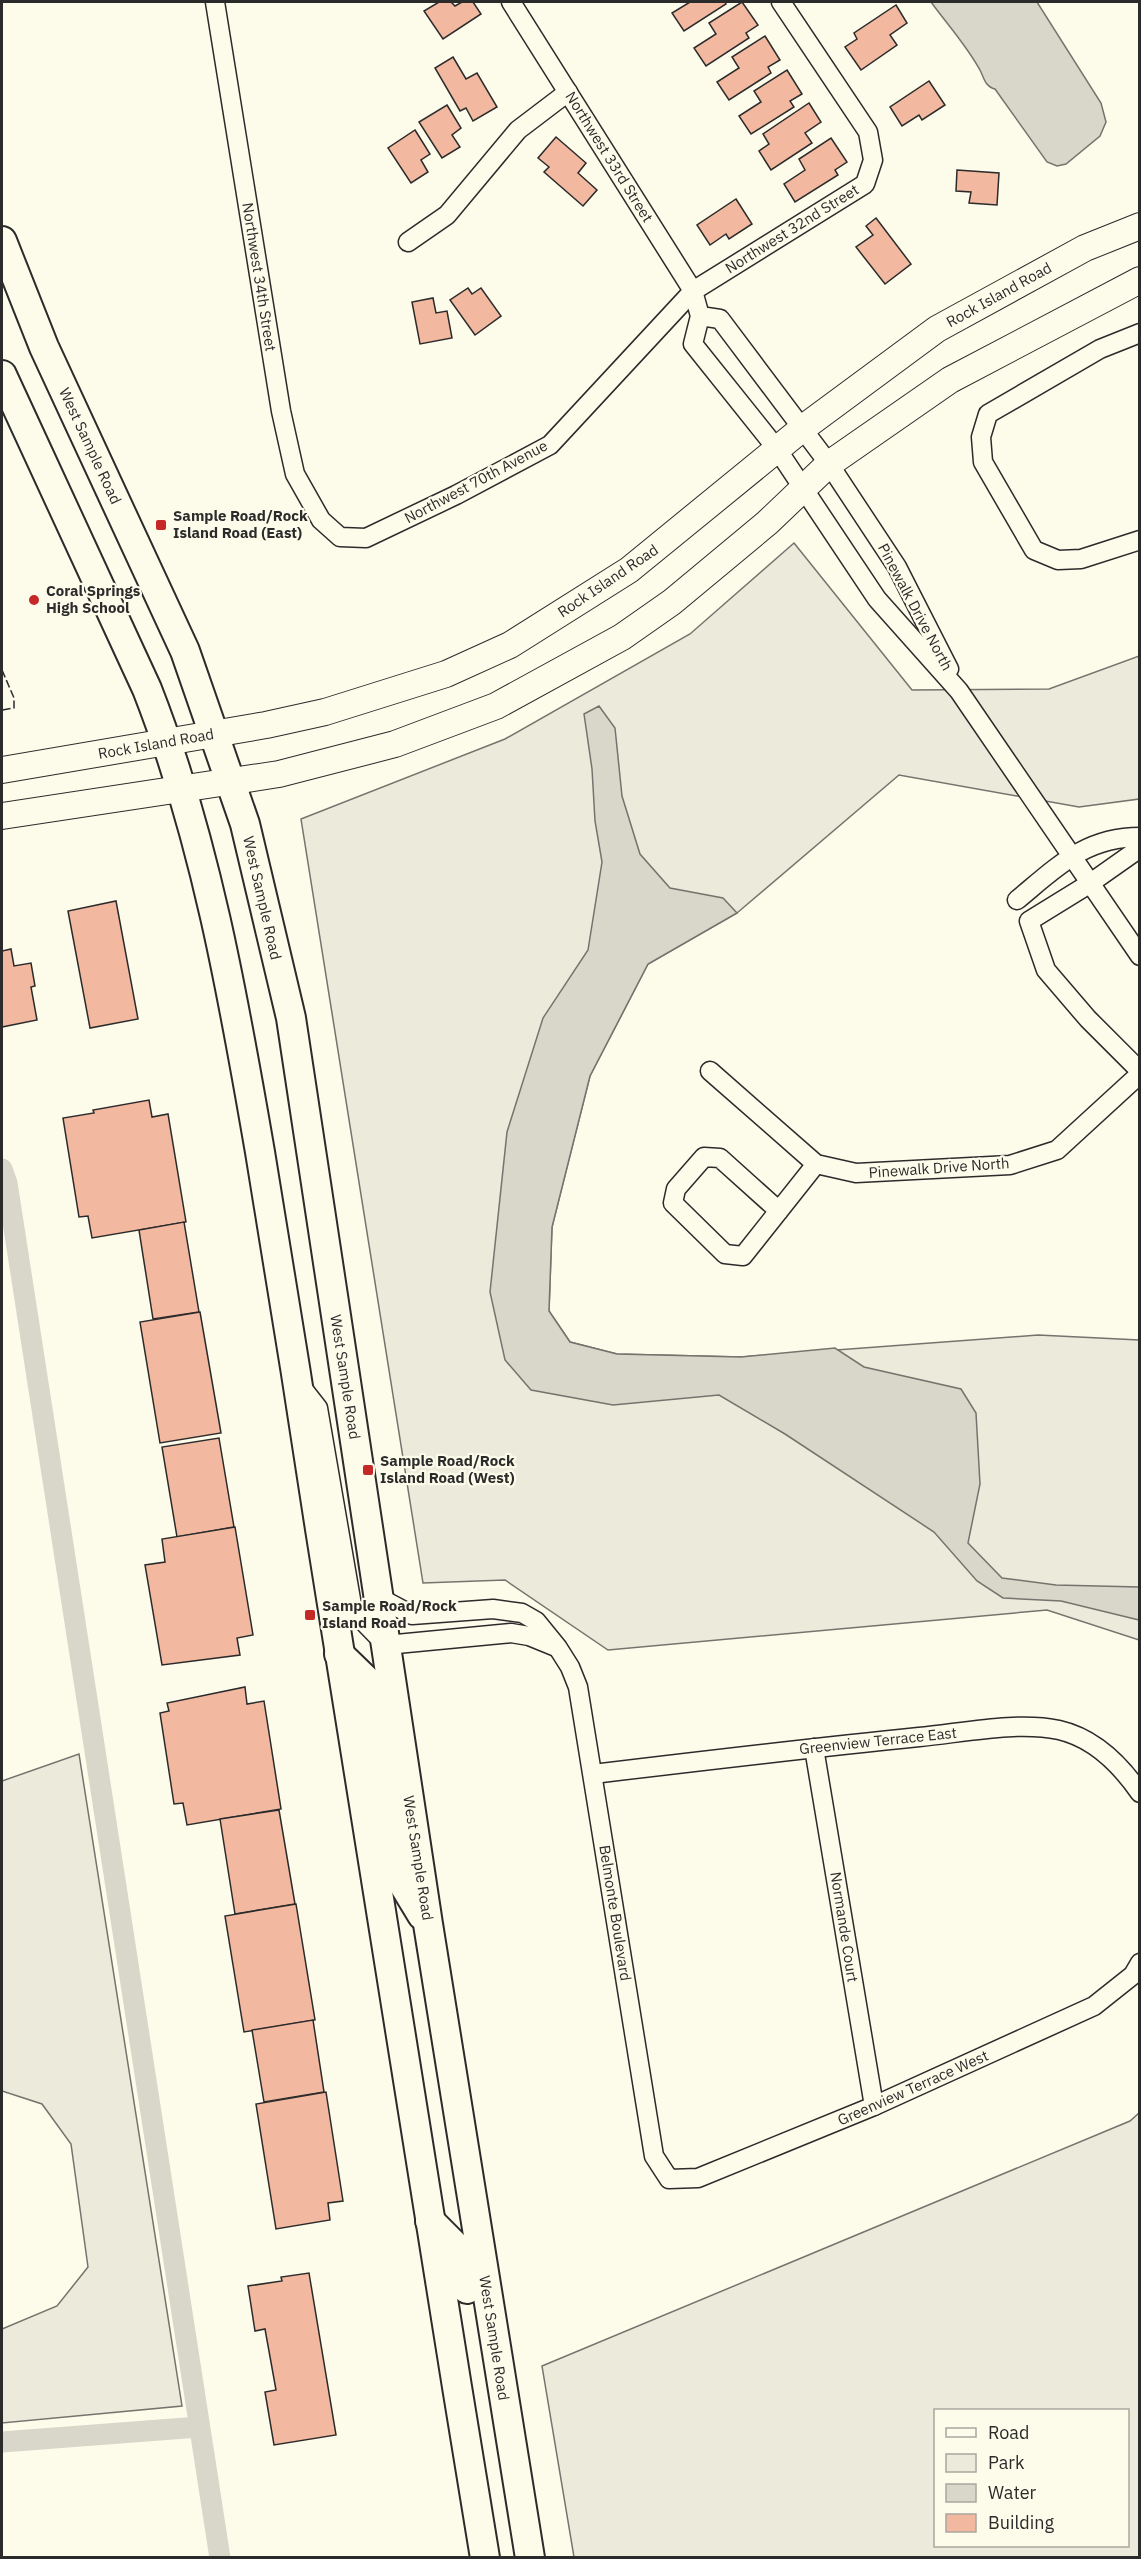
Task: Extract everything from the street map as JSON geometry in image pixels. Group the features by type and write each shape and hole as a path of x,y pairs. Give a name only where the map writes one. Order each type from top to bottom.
{"main road":[{"name":"Rock Island Road","path":"2,770 214,734 325,712 393,693 446,674 510,645 629,570 803,428 937,329 1084,248 1140,226"},
{"name":"West Sample Road","path":"2,241 44,347 185,651 245,824 291,1018 428,1924 530,2558"},
{"path":"2,816 229,782 311,766 395,744 496,706 615,641 672,602 767,523 802,487 829,464 950,380 1140,280"},
{"path":"2,375 139,672 167,742 182,788 219,933 245,1067 298,1383 339,1654 485,2558"},
{"path":"339,1654 370,1684 399,1877 428,1924"},
{"path":"430,2221 460,2251 475,2334 496,2352"}],"street":[{"name":"Northwest 34th Street","path":"215,2 281,411 295,474 321,520 340,537"},
{"name":"Northwest 33rd Street","path":"511,2 693,291 700,316 693,344 777,449"},
{"name":"Northwest 32nd Street","path":"693,291 865,184 873,160 868,132 782,2"},
{"path":"408,242 447,214 518,129 568,92"},
{"name":"Northwest 70th Avenue","path":"340,537 366,538 456,495 550,445 693,291"},
{"path":"700,316 720,319 803,428"},
{"path":"1140,333 1100,349 988,414 981,436 984,462 1034,550 1058,560 1081,559 1140,540"},
{"name":"Pinewalk Drive North","path":"803,428 897,567 960,691 1140,956"},
{"name":"Pinewalk Drive North","path":"777,449 877,598 960,691"},
{"path":"1017,900 1070,856 1117,837 1140,837"},
{"name":"Pinewalk Drive North","path":"710,1071 816,1164 856,1173 1010,1165 1057,1150 1140,1072 1088,1019 1046,970 1029,921 1089,884 1140,848"},
{"path":"778,1210 720,1158 704,1157 676,1189 673,1203 725,1254 742,1256 816,1164"},
{"path":"298,1383 318,1408 353,1611 386,1645 511,1633 528,1636 558,1648"},
{"name":"Belmonte Boulevard","path":"378,1598 412,1615 493,1608 522,1613 536,1620 570,1667 578,1687 593,1774 654,2156 669,2178"},
{"name":"Greenview Terrace East","path":"593,1774 814,1748 1024,1727 1060,1730 1098,1746 1129,1776 1140,1793"},
{"name":"Normande Court","path":"814,1748 874,2106"},
{"name":"Greenview Terrace West","path":"669,2178 698,2178 874,2106 1094,2006 1133,1975 1140,1963"}],"green space":[{"path":"794,543 912,690 1049,689 1139,656 1139,799 1079,807 899,775 737,913 648,964 590,1076 552,1227 549,1311 570,1342 617,1354 741,1357 1038,1335 1139,1340 1139,1640 1047,1610 608,1650 505,1580 423,1583 301,819 505,739 690,634"},
{"path":"79,1754 182,2406 2,2423 2,2329 57,2306 88,2267 71,2144 42,2104 2,2091 2,1781"},
{"path":"1139,2113 1139,2557 574,2557 542,2366 1130,2121"}],"water":[{"path":"931,2 1037,2 1101,103 1106,122 1100,136 1066,164 1057,166 1047,162 995,89 986,82 970,54"},
{"path":"599,706 615,728 622,796 640,854 670,888 723,898 737,913 648,964 590,1076 552,1227 549,1311 570,1342 617,1354 741,1357 835,1348 864,1367 961,1389 976,1413 980,1484 968,1543 1002,1578 1056,1585 1139,1587 1139,1620 1061,1601 1003,1598 977,1581 934,1532 785,1434 719,1395 613,1405 531,1390 505,1360 490,1292 507,1132 543,1018 588,950 602,862 595,821 592,769 584,714"}],"building":[{"path":"439,2 451,2 455,6 462,2 473,2 481,14 443,39 424,11"},
{"path":"690,2 725,2 726,4 684,31 672,13"},
{"path":"742,2 758,25 746,33 749,38 706,66 694,48 716,34 709,23"},
{"path":"896,5 907,23 890,35 897,45 861,70 845,47 857,39 854,33"},
{"path":"765,36 780,60 768,67 771,73 729,100 717,82 739,68 732,57"},
{"path":"453,57 466,79 477,73 497,107 473,121 466,108 460,111 435,68"},
{"path":"787,70 802,94 790,101 794,107 751,134 739,116 761,102 754,91"},
{"path":"929,81 945,105 922,120 919,115 902,126 890,107"},
{"path":"809,103 821,122 805,133 812,143 771,170 759,151 769,144 763,134"},
{"path":"447,105 461,128 452,135 460,147 442,158 419,122"},
{"path":"415,130 430,154 421,160 428,172 411,183 388,148"},
{"path":"556,137 586,163 578,173 597,190 583,206 544,172 549,167 538,158"},
{"path":"831,138 847,162 835,170 838,175 795,202 784,184 805,170 799,159"},
{"path":"957,170 999,173 997,205 969,203 971,192 956,191"},
{"path":"736,199 752,224 729,239 726,234 710,245 697,225"},
{"path":"876,218 911,264 885,284 856,247 873,235 866,226"},
{"path":"468,288 472,294 481,288 501,316 475,335 450,300"},
{"path":"433,298 436,313 447,311 452,338 420,344 412,302"},
{"path":"116,901 138,1019 90,1028 68,911"},
{"path":"11,949 14,966 31,963 35,986 31,987 37,1020 2,1027 2,951"},
{"path":"149,1100 152,1117 168,1114 186,1222 92,1238 88,1216 79,1217 63,1118"},
{"path":"184,1222 199,1312 153,1319 139,1230"},
{"path":"200,1312 221,1433 160,1443 140,1322"},
{"path":"219,1438 234,1527 177,1537 162,1447"},
{"path":"235,1527 253,1635 237,1638 240,1655 162,1665 145,1565 165,1562 162,1539"},
{"path":"245,1687 247,1704 264,1701 281,1809 187,1825 183,1803 174,1804 160,1713 169,1711 167,1703"},
{"path":"279,1810 295,1904 235,1914 220,1819"},
{"path":"296,1904 315,2020 244,2032 225,1916"},
{"path":"313,2020 324,2092 264,2102 252,2030"},
{"path":"326,2092 343,2201 328,2203 330,2220 276,2229 256,2104"},
{"path":"309,2273 336,2435 274,2445 265,2392 276,2390 265,2329 255,2331 248,2286 282,2281 281,2277"}],"waterway":[{"path":"2,1169 7,1183 220,2558"},
{"path":"2,2442 199,2427"}],"fence":[{"path":"2,670 14,698 14,708 2,710"}],"place":[{"name":"Sample Road/Rock Island Road (East)","path":"161,525"},
{"name":"Coral Springs High School","path":"34,600"},
{"name":"Sample Road/Rock Island Road (West)","path":"368,1470"},
{"name":"Sample Road/Rock Island Road","path":"310,1615"}]}
